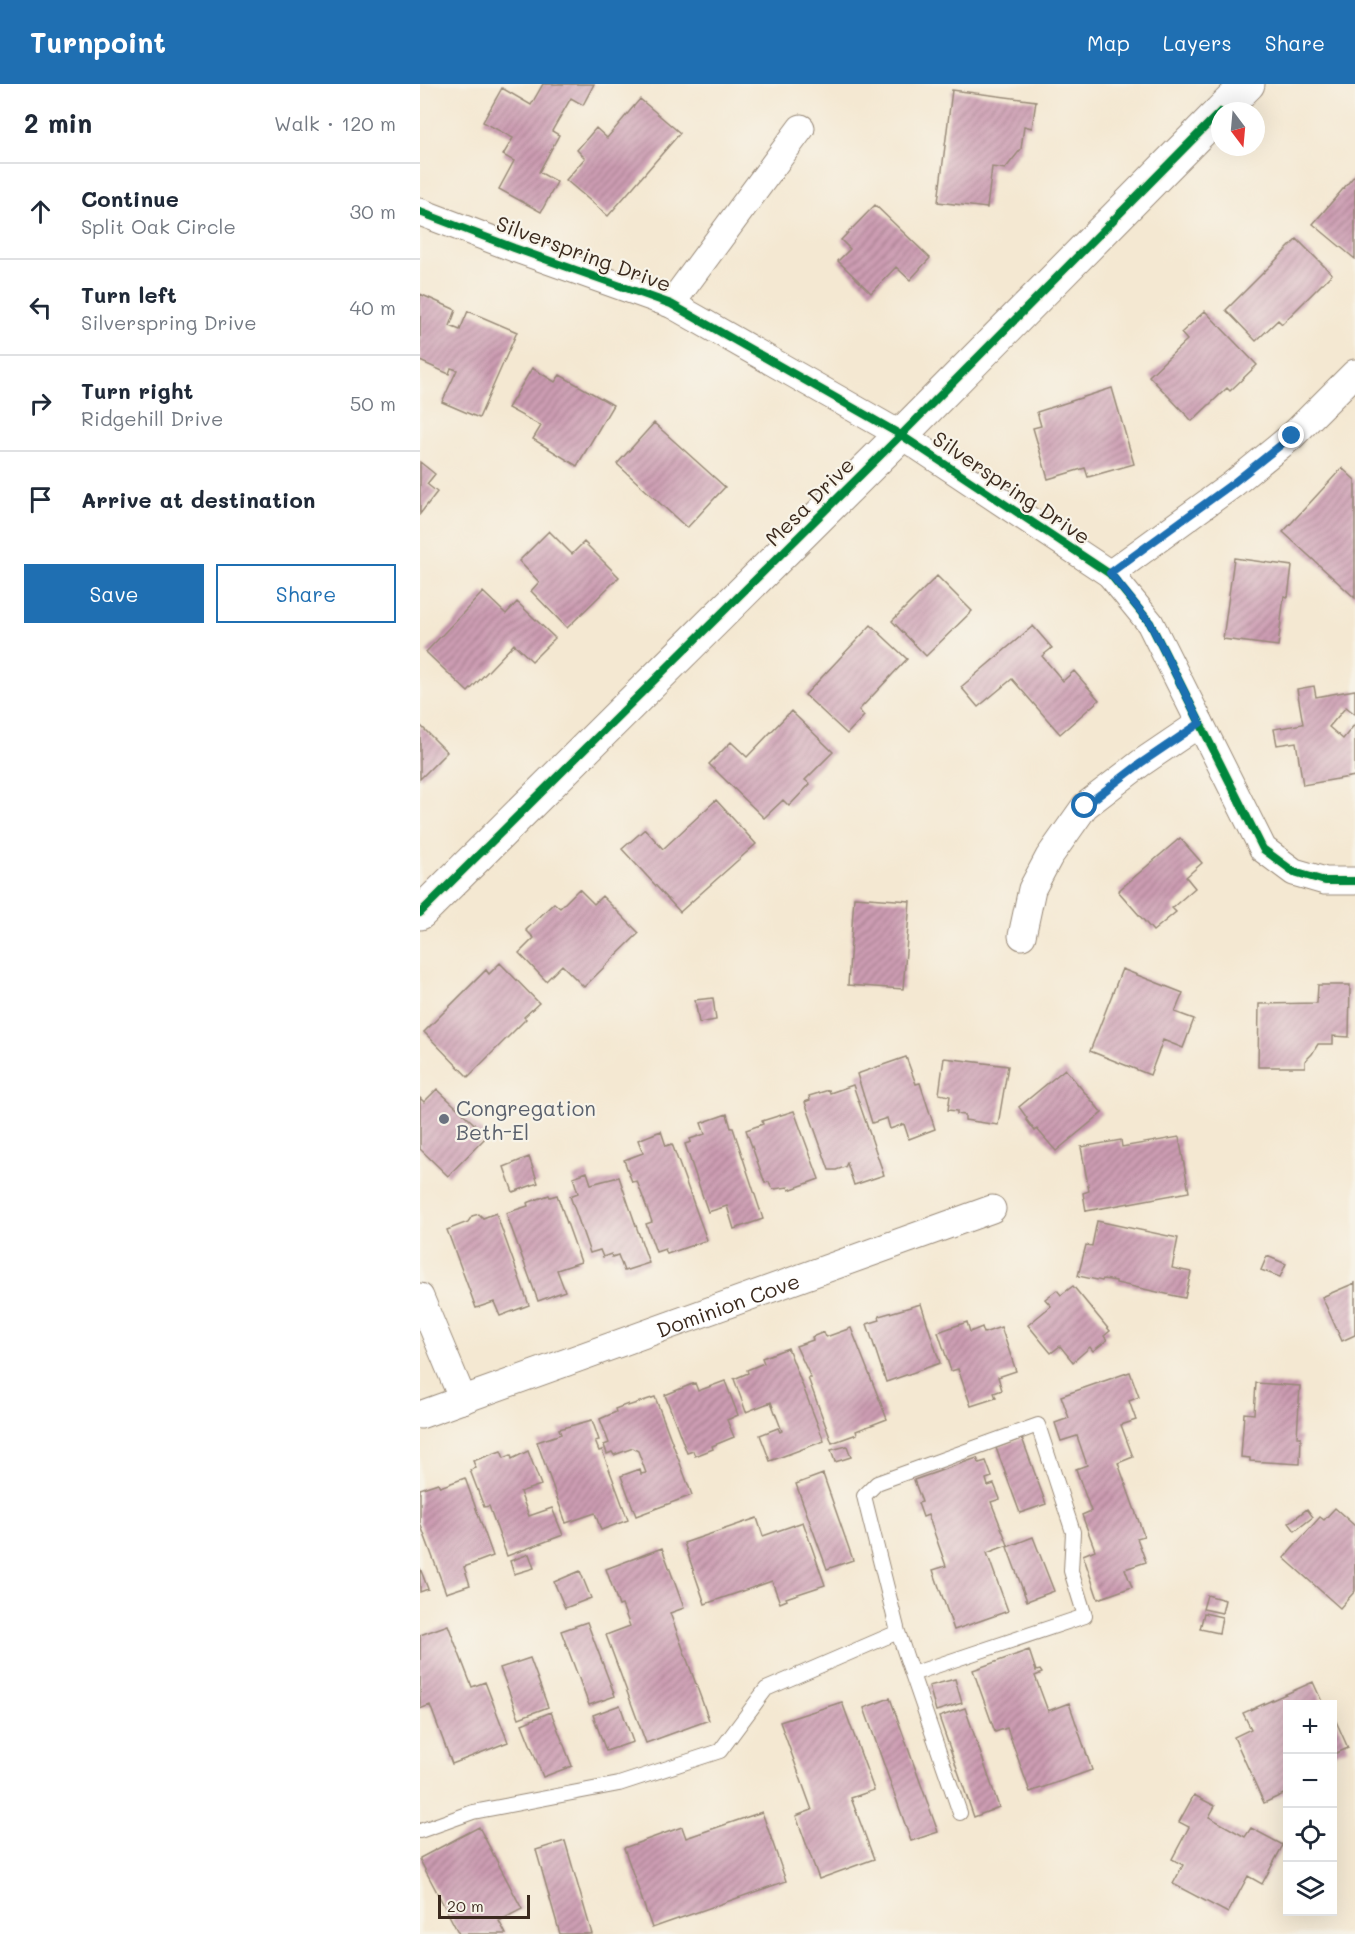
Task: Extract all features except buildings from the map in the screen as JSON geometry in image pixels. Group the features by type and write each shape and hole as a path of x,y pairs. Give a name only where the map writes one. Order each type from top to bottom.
{"street":[{"name":"Mesa Drive","path":"1231,102 1248,84"},
{"name":"Mesa Drive","path":"420,913 901,435 1211,122"},
{"path":"671,304 801,128"},
{"name":"Silverspring Drive","path":"420,212 671,304 901,435 1110,573 1150,623 1263,849 1294,872 1325,880 1355,881"},
{"path":"1110,573 1258,464 1292,436 1355,373"},
{"path":"1022,936 1032,889 1049,857 1085,806 1141,763 1200,723"},
{"name":"Dominion Cove","path":"420,1414 992,1209"},
{"path":"420,1297 463,1400"}],"lane":[{"path":"912,1674 1085,1616 1071,1571 1073,1532 1038,1425 876,1483 864,1496 898,1632 912,1674 960,1813"},
{"path":"420,1831 473,1812 619,1784 720,1751 766,1689 898,1632"}],"cycle path":[{"path":"420,913 901,435 1211,121"},
{"path":"420,212 671,304 901,435 1110,574 1150,623 1263,849 1294,872 1325,881 1355,881"}],"place":[{"name":"Congregation Beth-El","path":"444,1119"}],"route":[{"path":"1085,806 1141,763 1200,723 1150,623 1110,573 1232,484 1292,436"}]}
